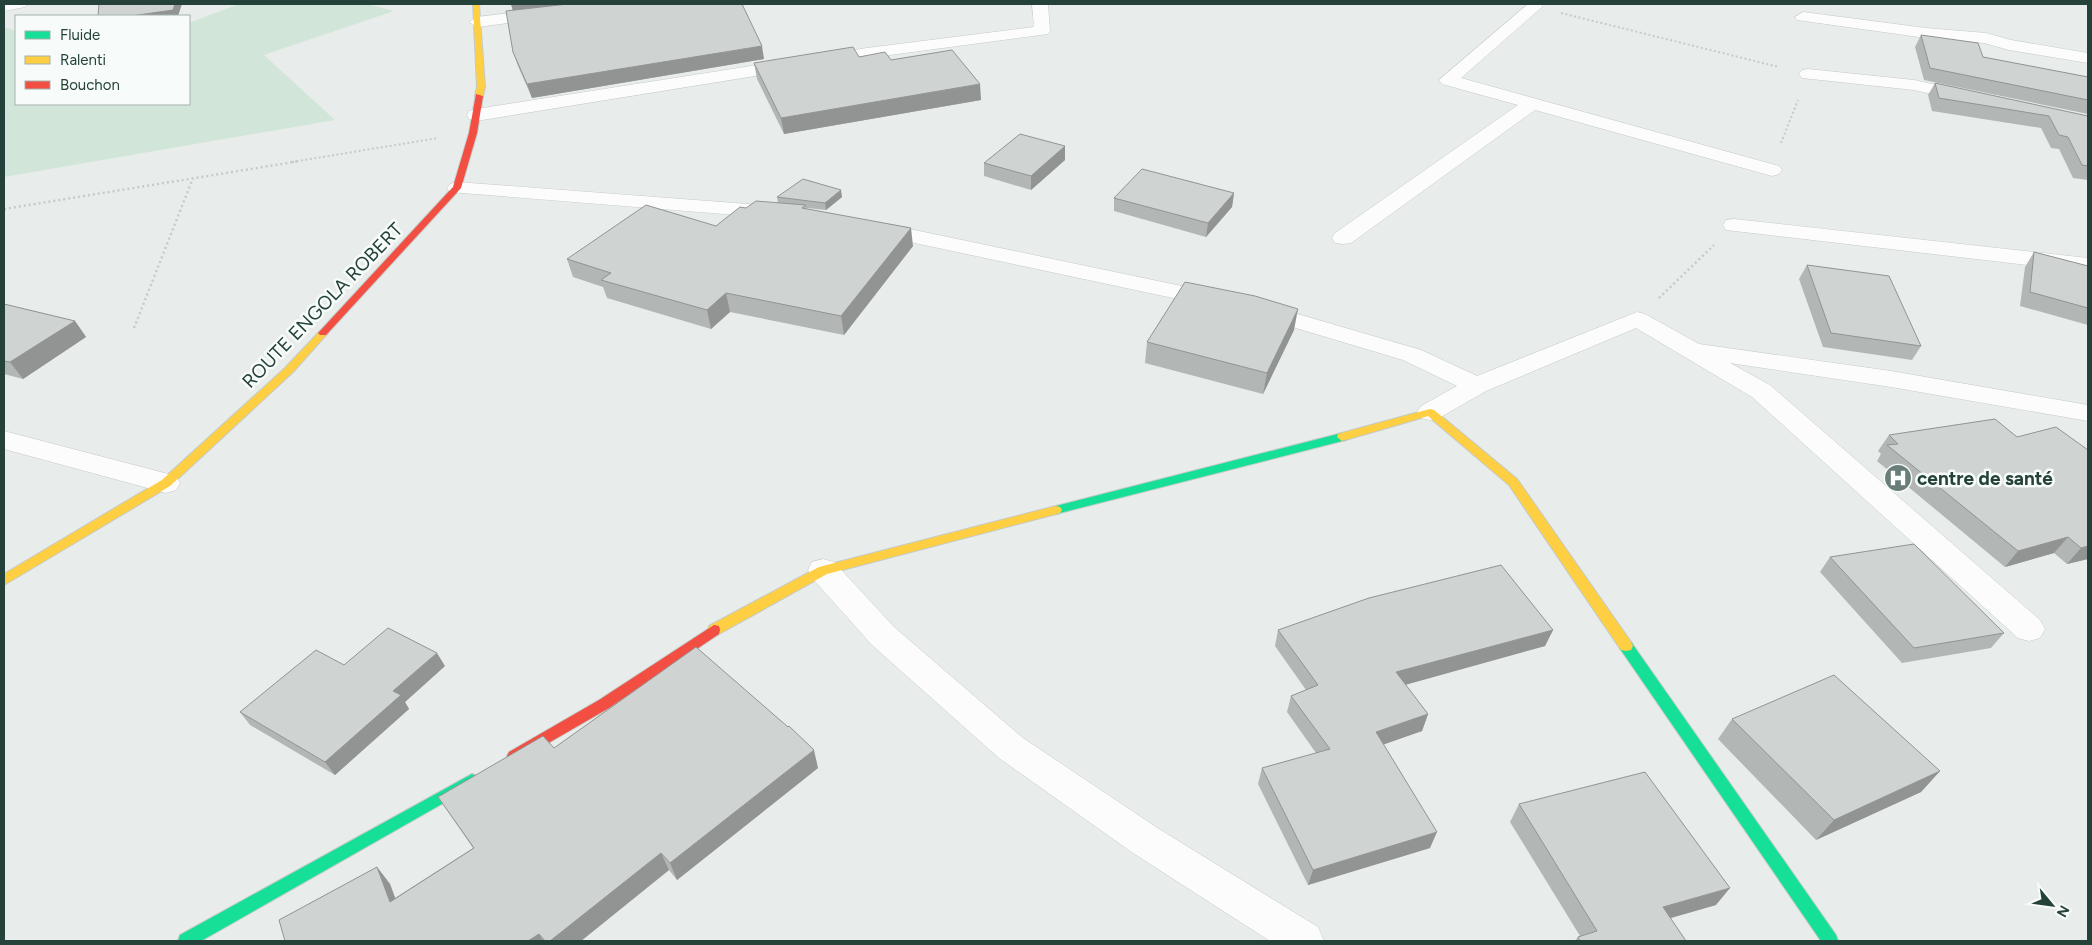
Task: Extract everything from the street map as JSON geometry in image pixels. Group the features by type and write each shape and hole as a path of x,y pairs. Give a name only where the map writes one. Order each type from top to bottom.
{"street":[{"path":"4,6 19,4"},
{"name":"ROUTE ENGOLA ROBERT","path":"4,580 166,482 289,370 457,188 473,133 481,87 476,4"},
{"path":"477,22 619,4"},
{"path":"476,115 867,53 1042,31 1040,4"},
{"path":"1535,6 1448,80 1772,170"},
{"path":"1803,17 1926,34 1986,38 2009,45 2088,58"},
{"path":"1808,74 1914,85 1982,100"},
{"path":"1343,238 1531,104"},
{"path":"457,188 794,213"},
{"path":"851,223 1256,308 1412,355 1477,386"},
{"path":"1734,225 2088,265"},
{"path":"500,764 604,704 709,633 823,570 1332,440 1430,412 1477,386 1637,319 1761,391 2029,629"},
{"path":"1688,349 1891,379 2088,414"},
{"path":"1430,412 1513,482 1830,941"},
{"path":"4,440 166,482"},
{"path":"823,570 883,636 1012,748 1146,840 1304,941"},
{"path":"186,941 483,774"}],"path":[{"path":"1535,6 1808,74"},
{"path":"4,209 473,133"},
{"path":"134,328 193,178"}],"green space":[{"path":"239,4 367,4 394,11 264,55 335,120 4,177 4,27 15,31 15,105 190,105 190,23"}],"building":[{"path":"99,4 175,4 173,10 138,15 98,15"},
{"path":"568,4 742,4 762,46 527,84 513,52 506,11"},
{"path":"1921,35 1978,43 1983,57 2088,77 2088,100 1930,68"},
{"path":"853,47 859,57 885,52 891,60 952,50 980,84 781,118 754,63"},
{"path":"1935,83 2088,116 2088,166 2082,165 2068,137 2059,135 2049,116 1939,98"},
{"path":"1020,134 1065,146 1031,176 984,163"},
{"path":"1142,169 1234,193 1208,223 1114,198"},
{"path":"803,179 841,190 825,203 777,197"},
{"path":"756,201 806,205 802,208 911,228 841,316 726,293 707,310 601,280 611,273 567,259 646,205 716,226 740,207 746,208"},
{"path":"2034,252 2088,266 2088,308 2030,292"},
{"path":"1807,265 1889,276 1921,346 1831,333"},
{"path":"1185,282 1255,296 1298,309 1267,373 1147,342"},
{"path":"4,304 75,321 10,362 4,361"},
{"path":"1995,419 2017,437 2056,427 2088,450 2088,546 2081,548 2068,537 2018,551 1887,445 1898,444 1889,435"},
{"path":"1914,544 2004,633 1914,648 1830,557"},
{"path":"1501,565 1553,630 1396,672 1428,714 1376,732 1437,832 1313,870 1262,768 1330,749 1291,696 1318,685 1278,630 1369,598"},
{"path":"388,628 437,653 393,691 401,695 325,762 240,712 316,650 344,665"},
{"path":"696,647 789,726 814,750 670,863 661,853 550,941 545,941 539,934 528,941 285,941 279,920 377,867 390,902 474,848 438,797 543,736 554,748"},
{"path":"1834,675 1940,771 1834,820 1732,719"},
{"path":"1645,772 1730,888 1663,907 1686,941 1580,941 1578,937 1597,931 1519,804"}],"traffic: fast":[{"path":"1056,510 1342,437"},
{"path":"1626,646 1830,941"},
{"path":"186,941 472,780"}],"traffic: slow":[{"path":"476,4 481,87 479,96"},
{"path":"4,580 166,483 289,370 323,333"},
{"path":"1342,437 1430,412 1513,482 1626,646"},
{"path":"714,630 823,570 1056,510"}],"traffic: jam":[{"path":"323,333 457,188 473,133 479,96"},
{"path":"514,756 604,704 714,630"}],"place":[{"name":"centre de santé","path":"1898,478"}]}
